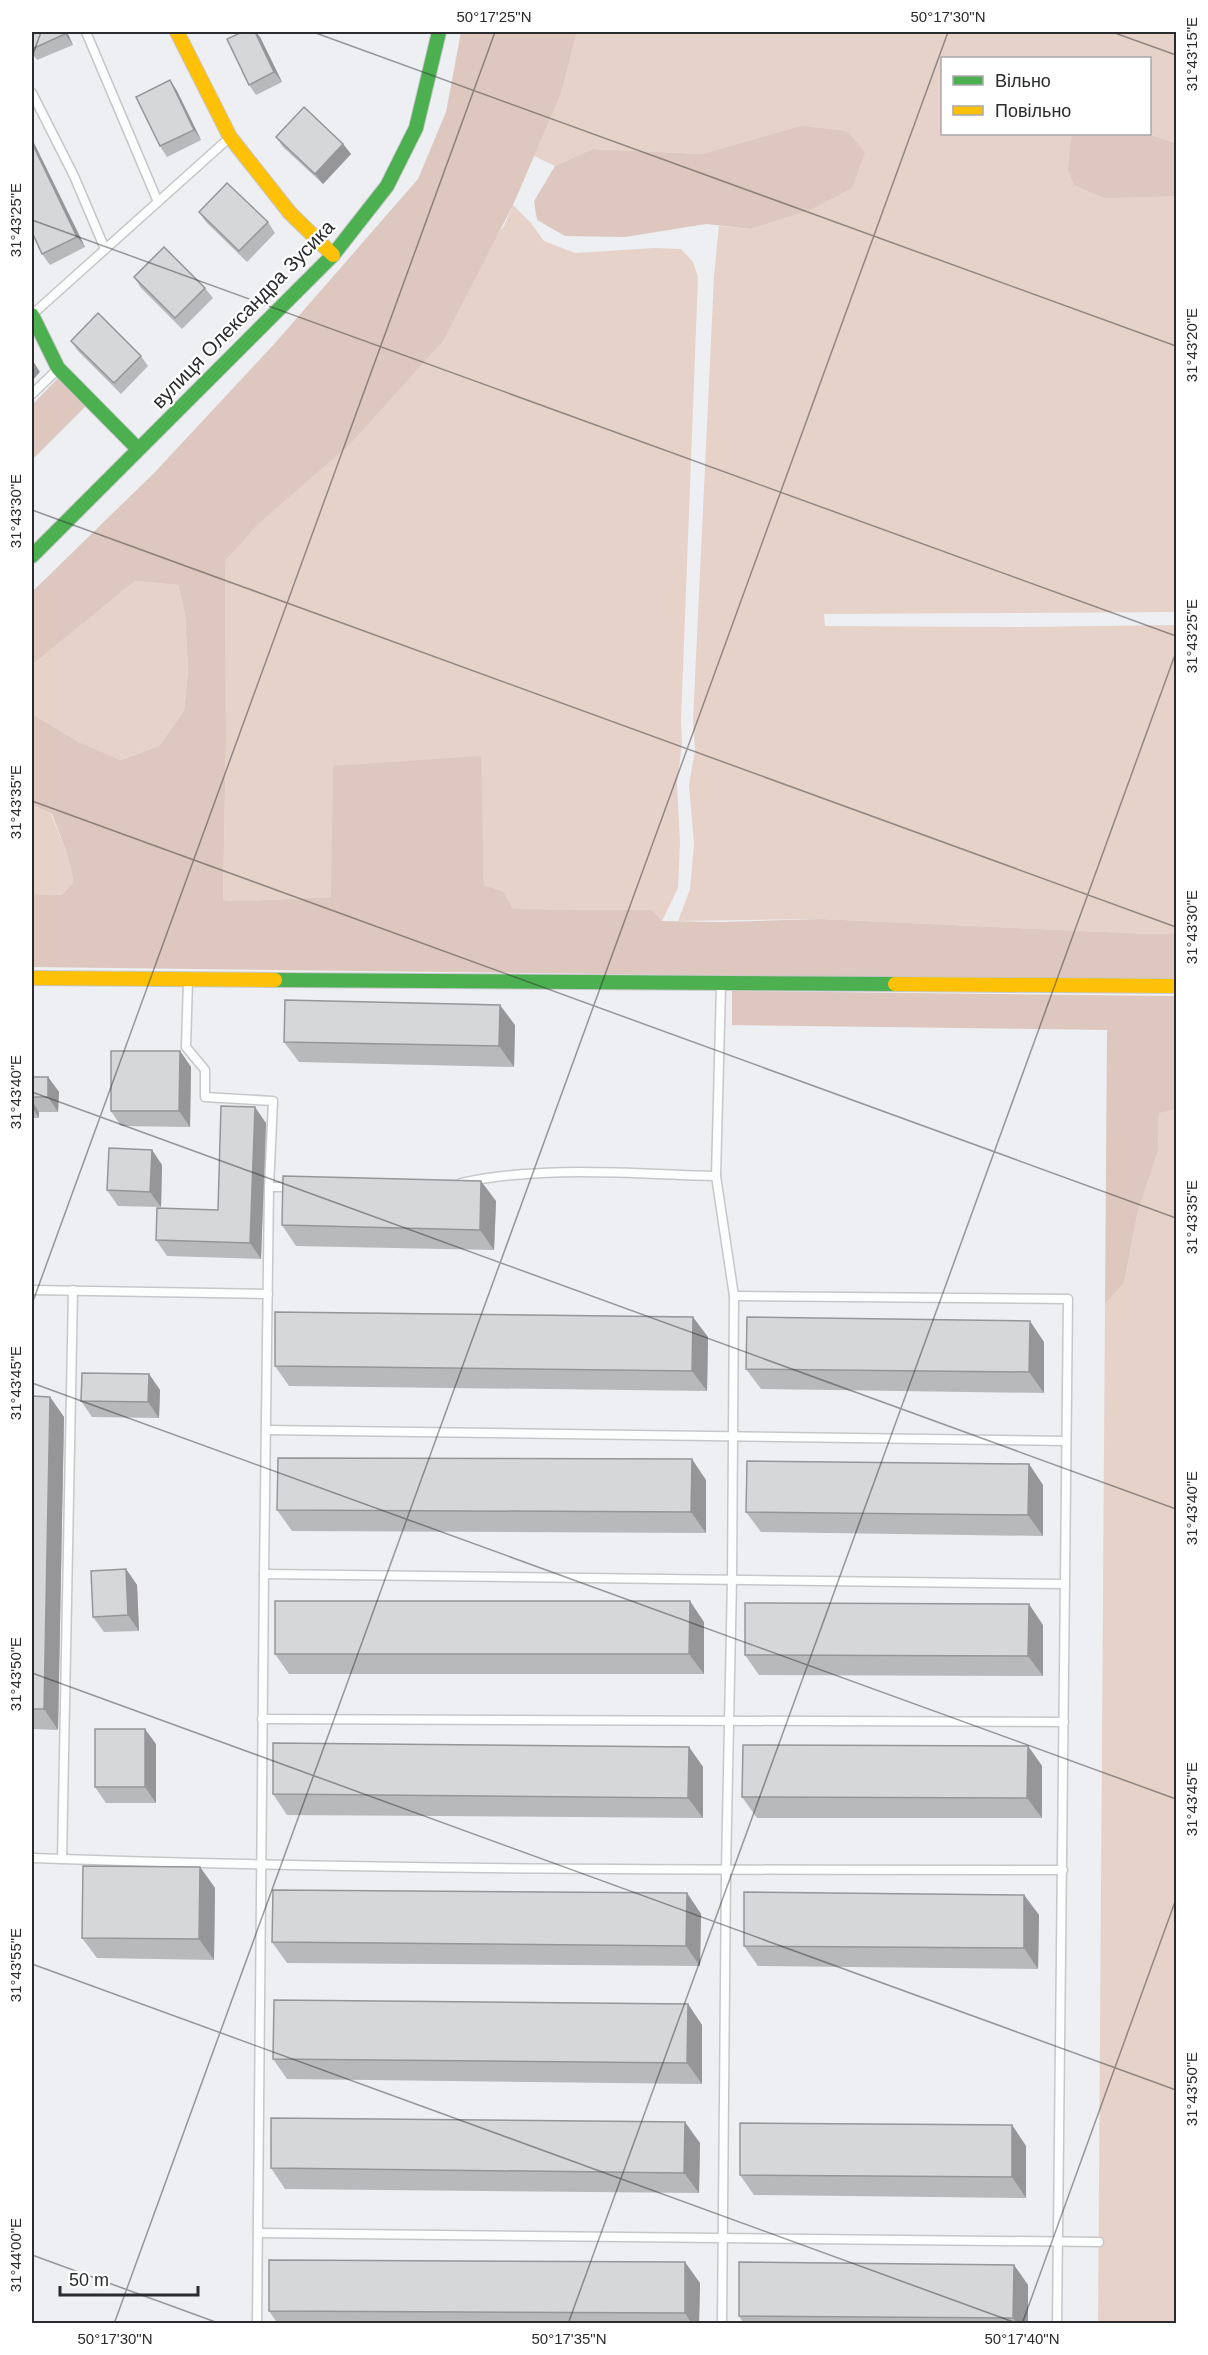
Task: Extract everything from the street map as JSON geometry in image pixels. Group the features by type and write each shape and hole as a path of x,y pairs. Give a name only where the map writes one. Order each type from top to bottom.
{"street":[{"path":"177,32 230,137 290,213 333,255"},
{"name":"вулиця Олександра Зусика","path":"32,556 333,255 387,186 416,128 440,32"},
{"path":"32,315 58,369 138,449"},
{"path":"32,978 1176,986"}],"lane":[{"path":"86,32 158,202"},
{"path":"32,93 74,176 105,249"},
{"path":"32,315 230,137"},
{"path":"32,394 58,369"},
{"path":"188,980 186,1047 205,1070 205,1097 273,1101 269,1187 262,1719 257,2324"},
{"path":"721,984 716,1176 734,1296 722,2324"},
{"path":"453,1185 495,1176 570,1173 716,1176"},
{"path":"269,1187 304,1188"},
{"path":"32,1290 268,1294"},
{"path":"63,1859 73,1290"},
{"path":"734,1296 1068,1299 1057,2324"},
{"path":"266,1431 1066,1440"},
{"path":"264,1574 1065,1584"},
{"path":"262,1719 1064,1722"},
{"path":"32,1858 261,1866 1063,1870"},
{"path":"258,2233 1099,2242"}],"shaded area":[{"path":"461,32 577,32 561,94 513,205 443,341 350,444 258,524 225,561 226,741 223,900 331,897 333,766 481,756 484,885 503,891 513,909 652,910 662,921 821,919 1150,934 1176,933 1176,981 32,967 32,894 61,895 74,882 66,851 52,814 32,805 32,714 79,742 120,760 159,746 184,711 188,671 185,614 178,585 135,581 32,665 32,592 155,472 276,342 418,179 446,112"},
{"path":"577,32 1176,32 1176,143 1151,135 1151,57 941,57 941,135 1074,135 1071,137 1144,195 1176,196 1176,612 824,614 825,626 1176,625 1176,933 1150,934 821,919 678,921 690,889 694,844 689,785 695,750 693,721 714,276 719,226 750,229 742,144 703,154 592,149 555,166 534,156 561,94"},
{"path":"801,126 847,131 865,152 852,188 812,209 750,229 706,224 625,237 565,236 537,220 534,201 555,166 592,149 703,154"},
{"path":"1074,135 1151,135 1176,143 1176,196 1104,198 1074,185 1068,170 1071,137"},
{"path":"513,205 531,223 544,241 575,253 654,248 681,249 693,262 698,277 682,744 677,783 680,843 678,888 662,921 652,910 513,909 503,891 484,885 480,756 331,897 223,900 226,741 225,561 504,226"},
{"path":"60,376 88,404 32,460 32,405"},
{"path":"135,581 178,585 185,614 188,671 184,711 159,746 119,760 79,742 32,714 32,665"},
{"path":"32,805 51,814 66,851 74,882 61,895 32,894"},
{"path":"732,991 1176,996 1176,1109 1159,1113 1158,1151 1138,1211 1124,1283 1105,1304 1107,1030 732,1025"},
{"path":"1176,1109 1176,2323 1098,2324 1105,1304 1124,1283 1138,1211 1158,1151 1159,1112"}],"building":[{"path":"32,32 64,32 65,34 32,49"},
{"path":"242,32 255,32 274,72 249,85 227,39"},
{"path":"170,80 194,130 160,146 136,97"},
{"path":"304,107 343,144 315,174 276,137"},
{"path":"32,143 77,237 42,254 32,232"},
{"path":"227,183 268,222 239,251 199,212"},
{"path":"164,247 205,288 175,318 134,277"},
{"path":"98,313 141,356 114,383 71,341"},
{"path":"285,1000 500,1005 499,1046 284,1042"},
{"path":"111,1051 180,1051 179,1111 111,1111"},
{"path":"32,1077 48,1077 48,1097 32,1097"},
{"path":"221,1106 255,1107 250,1243 156,1240 157,1208 218,1210"},
{"path":"109,1148 152,1150 150,1192 107,1190"},
{"path":"283,1176 481,1181 480,1230 282,1225"},
{"path":"275,1312 693,1317 692,1371 275,1366"},
{"path":"747,1317 1030,1321 1029,1372 746,1369"},
{"path":"82,1373 149,1374 148,1402 81,1401"},
{"path":"32,1396 50,1397 44,1709 32,1709"},
{"path":"278,1458 692,1459 691,1512 277,1510"},
{"path":"747,1461 1029,1464 1028,1515 746,1512"},
{"path":"126,1569 128,1615 93,1617 91,1571"},
{"path":"275,1601 690,1601 689,1654 275,1654"},
{"path":"745,1603 1029,1604 1028,1656 745,1655"},
{"path":"95,1729 145,1729 145,1787 95,1787"},
{"path":"273,1743 689,1747 688,1798 273,1794"},
{"path":"743,1745 1028,1746 1027,1798 742,1797"},
{"path":"83,1866 200,1867 199,1939 82,1938"},
{"path":"273,1890 687,1893 686,1946 272,1942"},
{"path":"744,1892 1024,1895 1024,1948 744,1946"},
{"path":"274,2000 688,2004 687,2063 273,2059"},
{"path":"271,2118 685,2122 684,2173 271,2168"},
{"path":"740,2123 1012,2125 1012,2177 740,2175"},
{"path":"269,2260 685,2262 685,2313 269,2311"},
{"path":"739,2262 1014,2265 1013,2318 739,2316"}],"traffic: fast":[{"path":"32,556 333,255 387,186 416,128 439,32"},
{"path":"32,315 58,368 138,449"},
{"path":"275,980 895,984"}],"traffic: slow":[{"path":"177,32 230,137 290,213 333,255"},
{"path":"32,978 275,980"},
{"path":"895,984 1176,986"}]}
